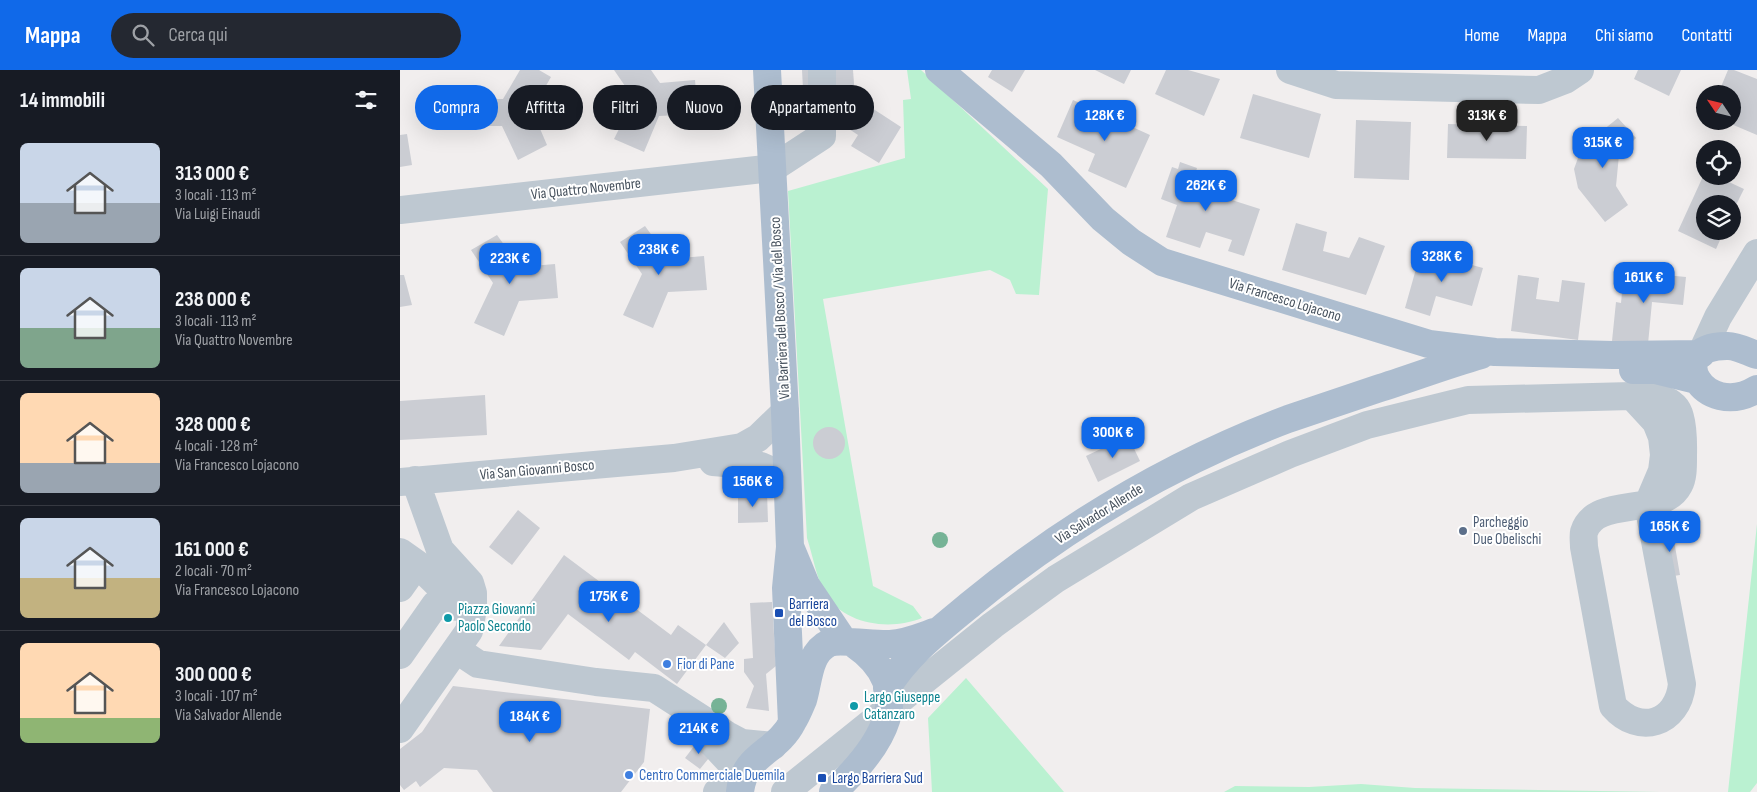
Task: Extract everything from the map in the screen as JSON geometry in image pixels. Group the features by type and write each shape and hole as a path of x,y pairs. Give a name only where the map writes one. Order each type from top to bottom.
{"main road":[{"name":"Via Barriera del Bosco / Via del Bosco","path":"767,70 785,412 790,547"},
{"name":"Via Francesco Lojacono","path":"939,70 1051,165 1103,219 1131,242 1162,262 1429,344 1495,352 1613,355 1701,354 1713,348 1729,346 1753,351"},
{"path":"1387,386 1448,364 1495,352"},
{"path":"1701,354 1694,361 1692,371 1696,380 1706,390 1719,396 1741,397 1757,390"},
{"path":"1387,386 1494,371 1655,370 1696,380"},
{"name":"Via Salvador Allende","path":"839,789 877,742 884,729 889,697 897,671 940,630 1002,578 1047,546 1168,473 1287,420 1387,386"},
{"path":"790,547 806,585 849,642 868,653 878,665 889,697"},
{"path":"790,547 786,588 792,723"},
{"path":"741,782 751,763 782,738 792,723 803,700 813,660 819,650 830,643 892,644 912,640 940,630"}],"street":[{"path":"773,168 822,136 822,70"},
{"path":"1290,70 1336,85 1539,90 1565,80 1580,70"},
{"name":"Via Quattro Novembre","path":"400,210 773,168"},
{"path":"1701,354 1718,317 1757,253"},
{"path":"785,792 889,697 1056,579 1191,497 1290,454 1367,425 1468,400 1657,396 1669,402 1678,411 1684,431 1683,470 1680,485 1663,501 1608,511 1594,519 1584,531 1584,547 1613,706 1629,720 1650,723 1661,720 1673,710 1681,695 1682,684 1648,504"},
{"path":"674,458 742,447 758,438 785,412"},
{"path":"674,458 762,466 786,477"},
{"name":"Via San Giovanni Bosco","path":"407,481 674,458"},
{"path":"400,654 473,593 470,583 440,550 407,481"},
{"path":"400,729 469,632 456,606 405,572"},
{"path":"457,650 478,664 596,682 654,688 727,736 742,743 773,746"},
{"path":"596,682 654,697 702,734 741,782 717,792"}],"green space":[{"path":"907,70 921,70 1048,189 1039,295 1016,294 1010,280 990,270 823,299 873,586 913,606 922,618 896,624 882,624 856,618 833,604 819,580 807,538 788,191 905,158 903,100 911,99"},
{"path":"1757,524 1757,783 1750,792 1728,792"},
{"path":"966,678 1064,792 932,792 928,718"},
{"path":"1361,784 1415,788 1660,792 1224,792 1235,786 1309,787"}],"building":[{"path":"520,70 539,70 551,77 546,85 511,85"},
{"path":"614,70 651,70 660,83 695,80 695,85 667,85 667,116 659,116 657,121 657,85 624,85"},
{"path":"802,70 853,70 854,85 803,85"},
{"path":"992,70 1025,70 1012,92 988,77"},
{"path":"1095,70 1131,70 1124,84"},
{"path":"1166,70 1188,70 1220,79 1204,116 1155,94"},
{"path":"1638,70 1681,70 1669,96 1634,79"},
{"path":"1728,70 1734,70 1757,79 1757,135 1741,128 1741,85 1722,85"},
{"path":"508,90 508,130 541,130 547,145 518,160 502,126 498,126 498,99 503,99"},
{"path":"1253,94 1321,114 1309,158 1240,138"},
{"path":"1073,100 1150,135 1126,188 1088,171 1095,154 1057,137"},
{"path":"874,109 901,127 879,163 851,146 858,135 850,130 874,130"},
{"path":"1618,118 1636,138 1619,155 1616,186 1628,205 1605,222 1578,188 1574,169 1582,147"},
{"path":"1356,120 1411,122 1409,180 1354,178"},
{"path":"1448,124 1527,126 1526,159 1447,158"},
{"path":"618,130 653,130 644,152 614,139"},
{"path":"407,134 412,165 400,167 400,135"},
{"path":"1180,162 1197,168 1195,175 1217,182 1213,194 1260,209 1244,256 1228,251 1232,240 1206,232 1200,248 1166,237 1177,205 1161,199 1172,167 1178,169"},
{"path":"1699,185 1735,185 1744,189 1741,195 1696,195 1696,240 1678,231"},
{"path":"1296,223 1327,232 1323,251 1349,258 1359,237 1385,246 1366,295 1282,270"},
{"path":"645,226 669,259 704,256 707,290 668,292 653,328 623,315 642,274 620,242"},
{"path":"497,235 520,267 555,264 558,298 519,301 504,336 474,323 493,283 471,250"},
{"path":"1697,240 1720,240 1716,249"},
{"path":"1421,251 1483,268 1472,306 1436,296 1430,316 1405,308"},
{"path":"1624,271 1686,277 1683,305 1652,302 1648,344 1612,341 1616,302 1621,303"},
{"path":"400,275 404,275 412,305 400,307"},
{"path":"1518,275 1539,278 1536,299 1559,302 1562,280 1585,283 1578,340 1511,331"},
{"path":"485,395 487,435 400,440 400,401"},
{"path":"829,427 841,431 845,443 841,455 829,459 817,455 813,443 817,431"},
{"path":"1128,436 1140,461 1098,482 1086,456"},
{"path":"767,492 768,522 738,523 738,493"},
{"path":"518,510 540,528 512,565 489,547"},
{"path":"1672,529 1680,575 1667,577 1659,531"},
{"path":"564,555 671,635 678,625 706,645 677,684 635,652 629,660 568,614 541,650 499,646"},
{"path":"772,602 776,666 766,674 769,711 746,708 754,686 744,672 744,659 753,658 750,603"},
{"path":"724,622 739,643 725,658 706,645"},
{"path":"453,686 650,709 644,762 621,792 493,792 477,770 444,768 420,787 416,781 404,790 400,785 400,749 422,732"},
{"path":"698,741 713,753 700,769 685,758"}],"place":[{"name":"Parcheggio Due Obelischi","path":"1463,531"},
{"name":"Barriera del Bosco","path":"779,613"},
{"name":"Piazza Giovanni Paolo Secondo","path":"448,618"},
{"name":"Fior di Pane","path":"667,664"},
{"name":"Largo Giuseppe Catanzaro","path":"854,706"},
{"name":"Centro Commerciale Duemila","path":"629,775"},
{"name":"Largo Barriera Sud","path":"822,778"}]}
